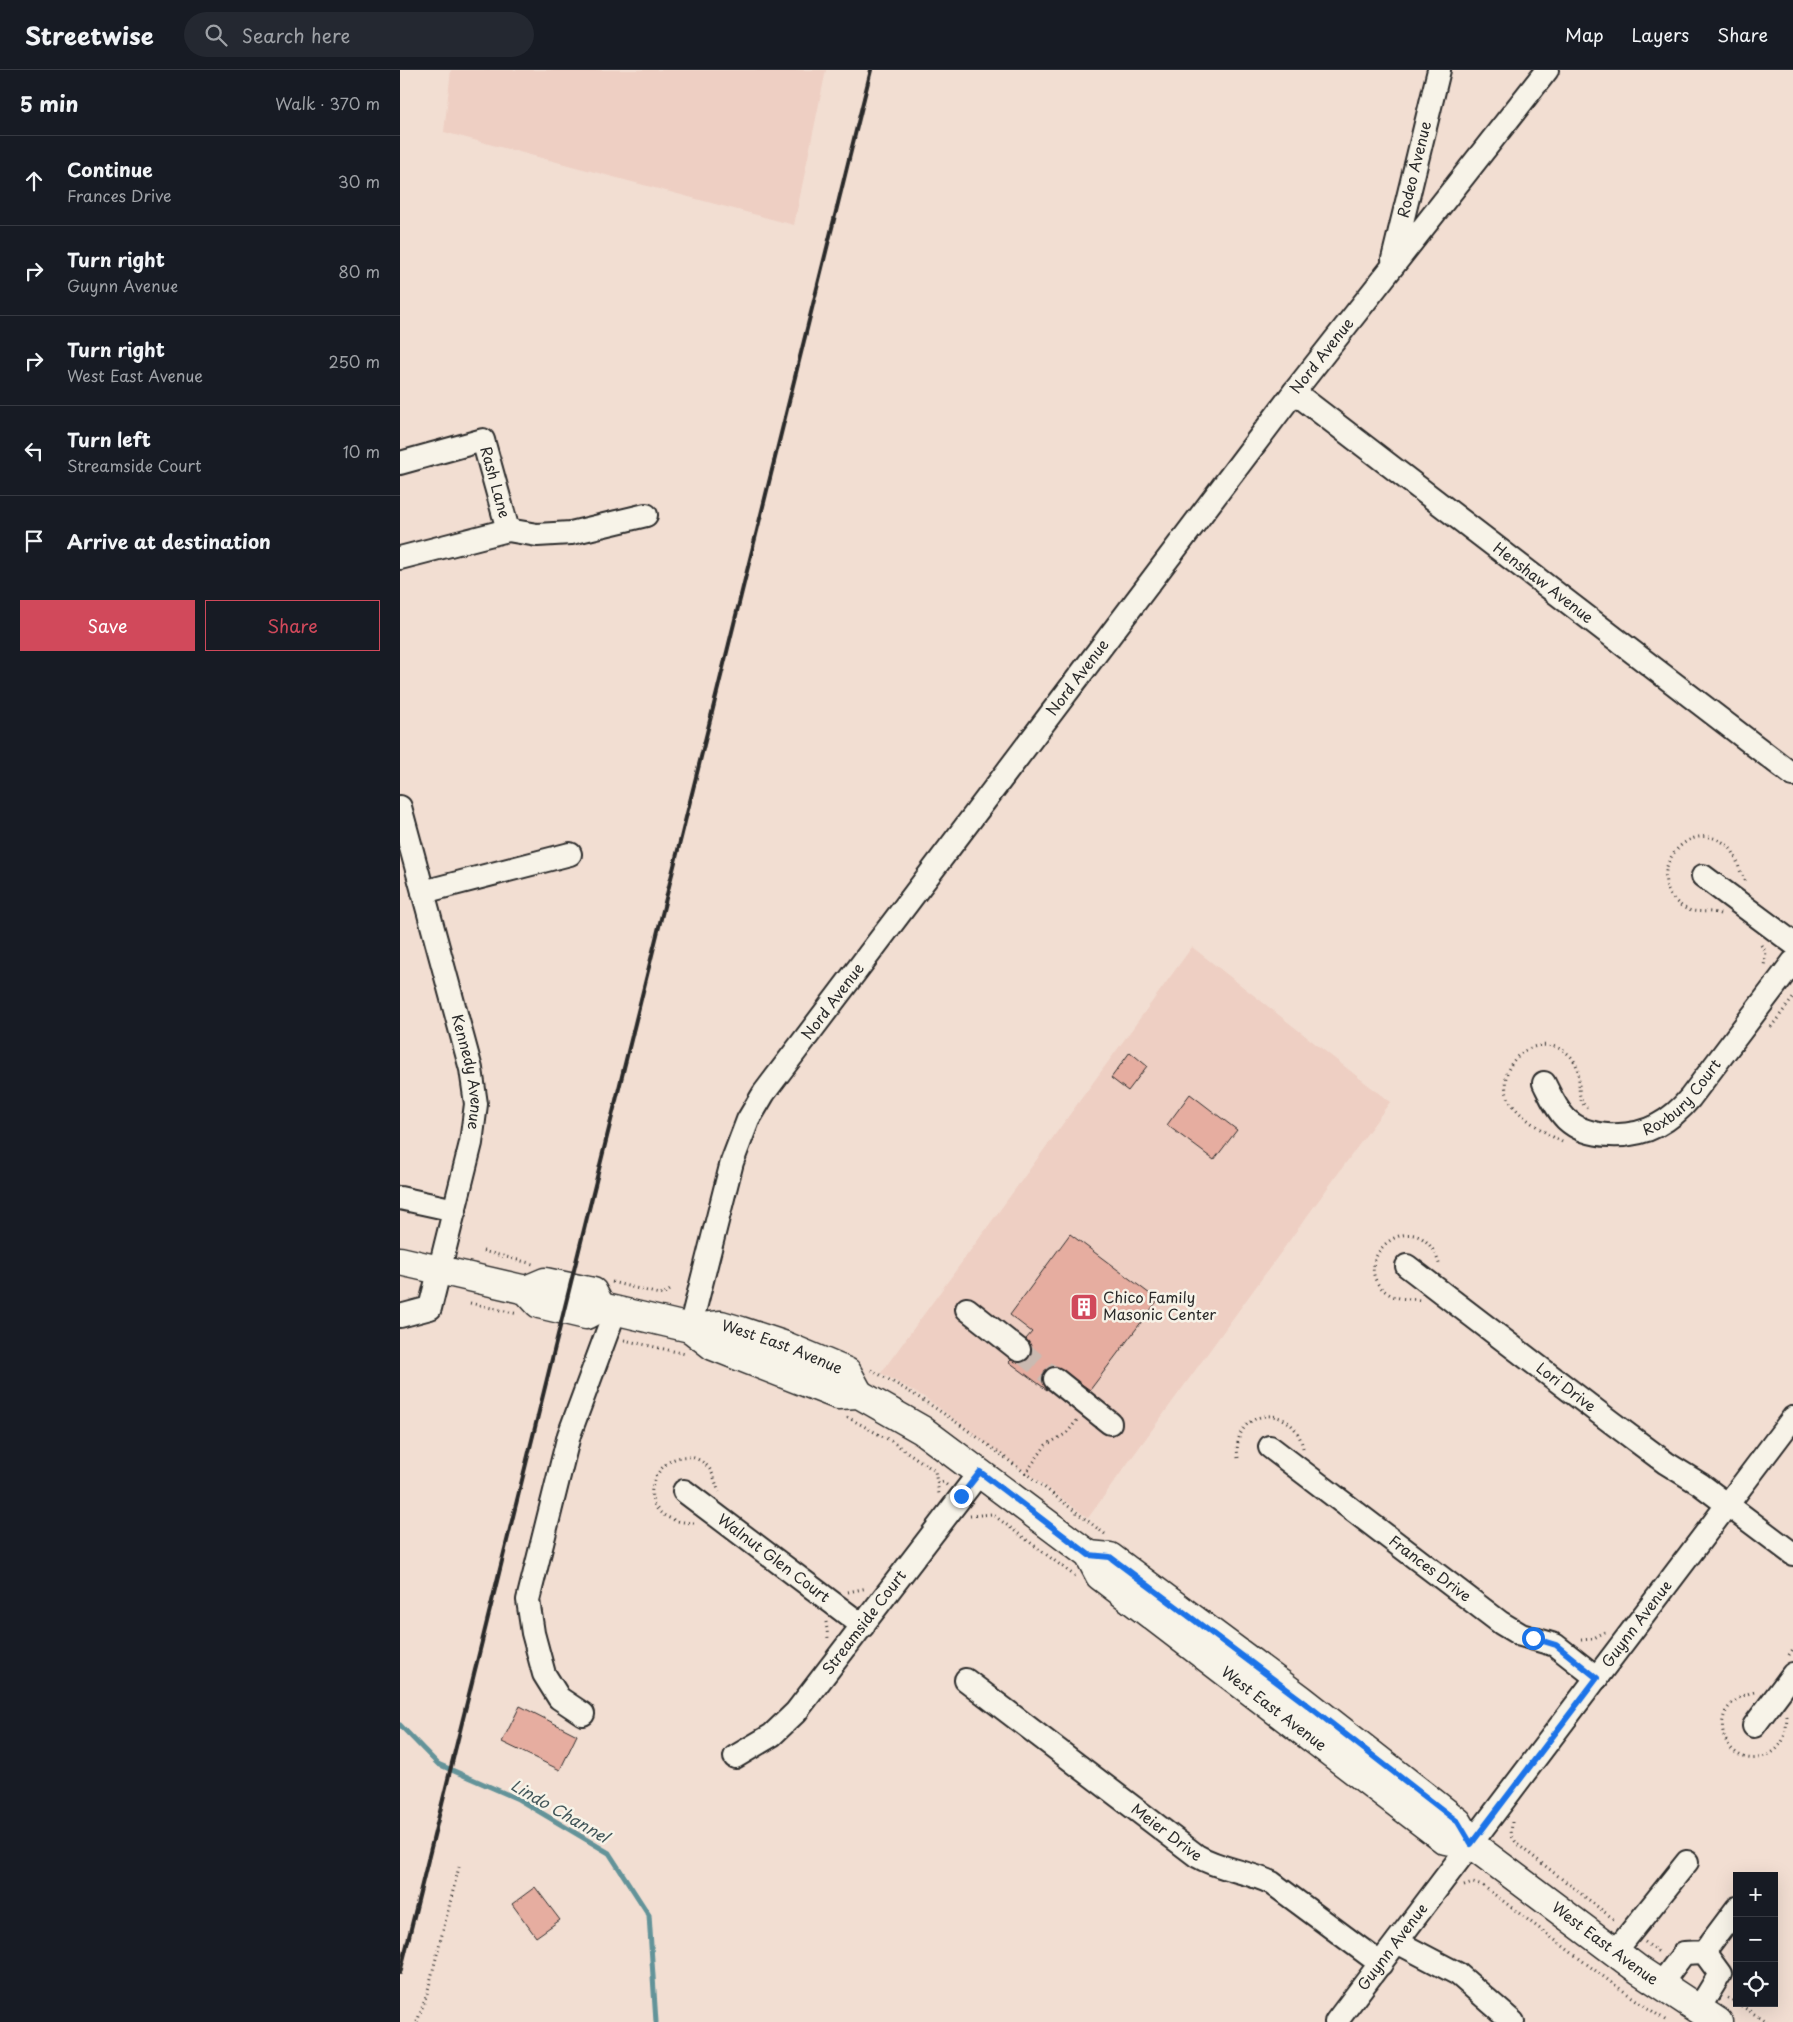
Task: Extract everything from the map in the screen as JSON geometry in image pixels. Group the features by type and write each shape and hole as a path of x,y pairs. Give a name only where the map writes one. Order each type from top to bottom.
{"main road":[{"path":"400,1261 441,1270 526,1303 545,1282 593,1292 608,1309"},
{"name":"West East Avenue","path":"608,1309 690,1328 713,1346 838,1395 859,1394 922,1430 980,1472 1083,1566 1100,1576 1445,1840 1471,1844 1623,1942 1709,2006"}],"street":[{"name":"Rodeo Avenue","path":"1391,267 1439,70"},
{"name":"Nord Avenue","path":"690,1328 732,1162 742,1134 756,1106 1294,392 1547,70"},
{"name":"Henshaw Avenue","path":"1294,392 1793,775"},
{"name":"Rash Lane","path":"400,463 484,440 508,530 537,535 571,532 646,515"},
{"path":"400,558 508,530"},
{"name":"Kennedy Avenue","path":"400,807 470,1069 476,1104 471,1143 441,1270 430,1308 400,1316"},
{"path":"423,892 570,854"},
{"path":"1703,876 1793,943"},
{"name":"Roxbury Court","path":"1544,1083 1561,1113 1580,1128 1609,1135 1643,1131 1656,1126 1680,1110 1793,962"},
{"path":"400,1198 455,1210"},
{"name":"Lori Drive","path":"1407,1266 1666,1463 1728,1505 1793,1554"},
{"path":"583,1714 559,1698 544,1674 533,1633 528,1600 569,1435 605,1335 608,1309"},
{"path":"967,1309 1018,1350"},
{"path":"1055,1379 1110,1422"},
{"name":"Guynn Avenue","path":"1336,2022 1793,1418"},
{"name":"Frances Drive","path":"1270,1447 1501,1623 1521,1635 1556,1645 1597,1678"},
{"name":"Streamside Court","path":"735,1757 760,1744 786,1723 809,1697 980,1472"},
{"name":"Walnut Glen Court","path":"684,1491 863,1626"},
{"path":"1754,1726 1793,1674"},
{"name":"Meier Drive","path":"966,1680 1197,1856 1221,1868 1259,1877 1272,1883 1380,1964"},
{"path":"1623,1942 1687,1862"},
{"path":"1704,1952 1733,1913"},
{"path":"1397,1942 1458,1974 1513,2022"},
{"path":"1668,1975 1684,1953 1704,1952"},
{"path":"1704,1952 1720,1974 1709,2006"}],"path":[{"path":"1727,919 1717,913 1690,910 1673,898 1667,885 1666,876 1672,854 1690,840 1705,837 1714,839 1732,851 1744,879 1751,886"},
{"path":"1760,944 1766,957 1760,973"},
{"path":"1770,1028 1793,998"},
{"path":"1567,1145 1538,1126 1511,1102 1506,1087 1509,1065 1522,1051 1537,1045 1546,1044 1561,1049 1577,1065 1580,1077 1580,1100 1589,1110"},
{"path":"1421,1300 1397,1297 1383,1290 1374,1269 1377,1252 1381,1246 1401,1235 1424,1239 1434,1250 1442,1273"},
{"path":"470,1303 526,1303"},
{"path":"605,1335 694,1356"},
{"path":"864,1366 944,1414 1113,1540"},
{"path":"1025,1474 1046,1445 1067,1433 1088,1405"},
{"path":"839,1412 890,1441 936,1471 940,1495"},
{"path":"1238,1458 1237,1445 1243,1429 1252,1420 1264,1416 1277,1416 1290,1423 1299,1434 1305,1453"},
{"path":"700,1524 675,1521 661,1513 655,1506 651,1491 655,1475 671,1460 693,1458 705,1464 710,1470 721,1496"},
{"path":"963,1522 968,1516 992,1514 1083,1566"},
{"path":"840,1587 847,1592 871,1588"},
{"path":"825,1619 828,1643"},
{"path":"1576,1639 1592,1639 1610,1628"},
{"path":"1513,1819 1510,1830 1517,1844 1623,1942 1668,1975"},
{"path":"417,2022 427,1994 459,1867"},
{"path":"1459,1888 1473,1883 1483,1886 1612,1983 1668,2022"},
{"path":"1709,2006 1733,2003"},
{"path":"1743,2007 1767,2022"}],"shaded area":[{"path":"451,70 826,70 794,225 444,132"},
{"path":"1192,947 1390,1102 1088,1518 924,1397 881,1373"}],"building":[{"path":"1130,1052 1147,1066 1128,1091 1111,1078"},
{"path":"1190,1094 1237,1130 1214,1160 1167,1125"},
{"name":"Chico Family Masonic Center","path":"1070,1234 1158,1300 1090,1390 1056,1366 1045,1370 1042,1377 1047,1390 1009,1362 1011,1360 1023,1362 1030,1358 1031,1346 1026,1339 1032,1332 1010,1315"},
{"path":"520,1706 577,1735 560,1770 502,1742"},
{"path":"535,1887 560,1920 536,1937 512,1904"}],"waterway":[{"name":"Lindo Channel","path":"400,1725 438,1764 518,1799 609,1853 649,1915 656,2022"}],"tunnel":[{"path":"1019,1350 1055,1379"}],"railway":[{"path":"400,1973 871,70"}],"place":[{"name":"Chico Family Masonic Center","path":"1084,1307"}],"route":[{"path":"961,1496 980,1472 1089,1555 1110,1557 1301,1700 1458,1822 1471,1844 1597,1678 1556,1645 1533,1638"}]}
